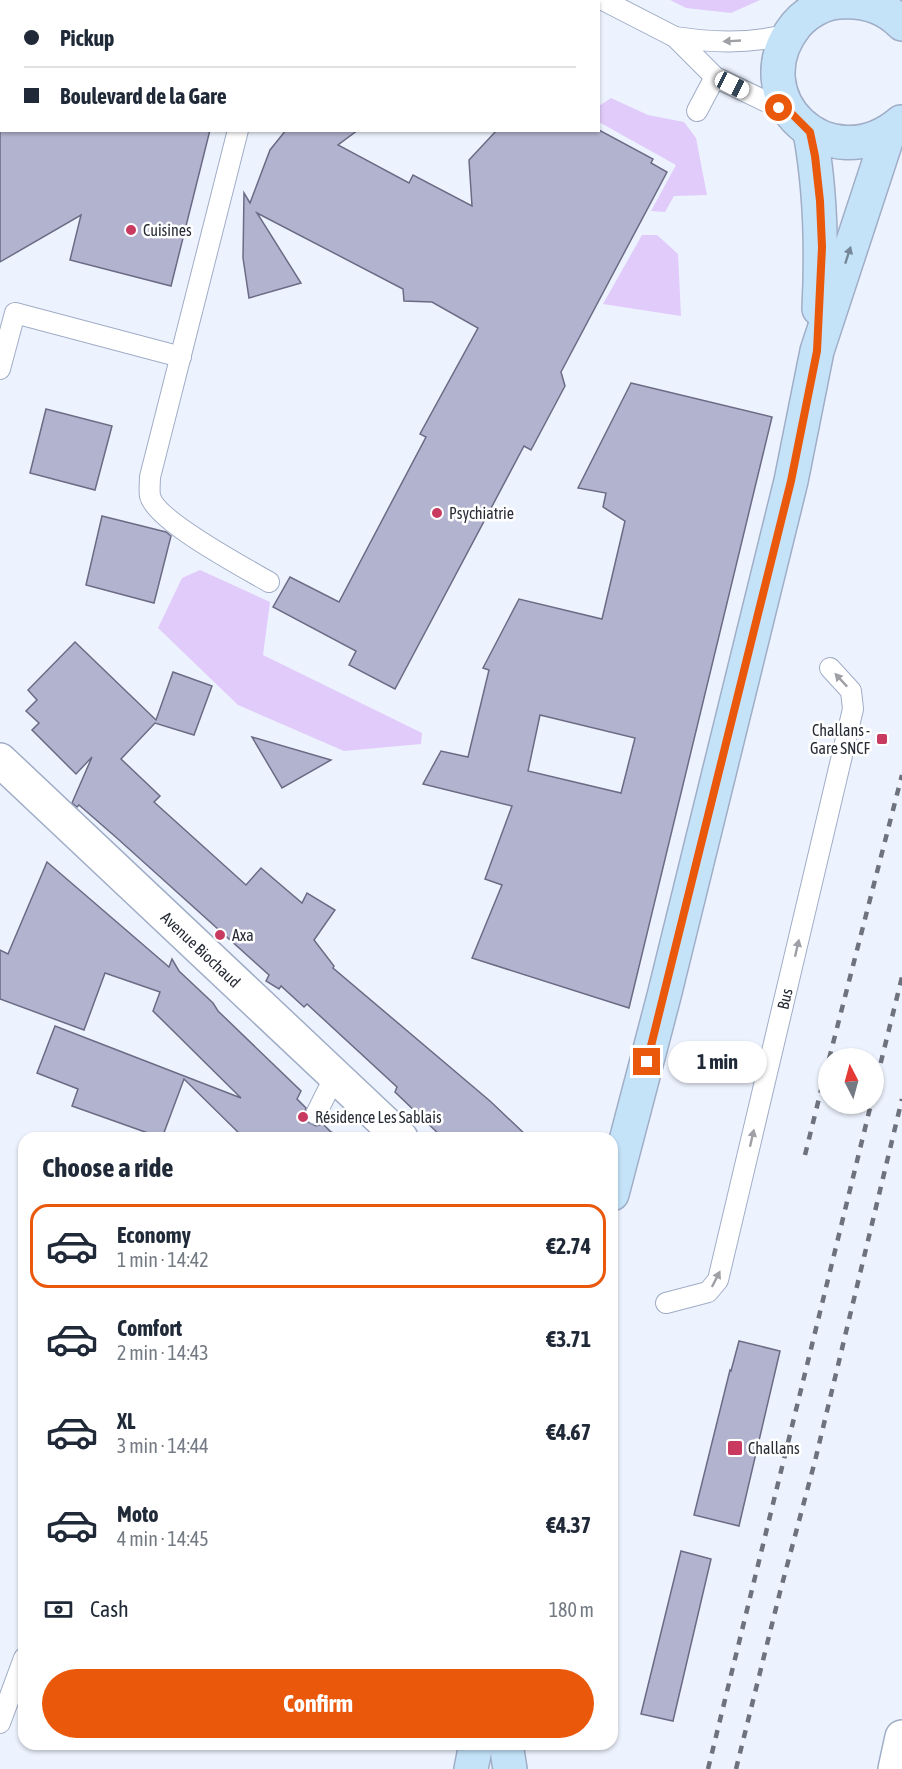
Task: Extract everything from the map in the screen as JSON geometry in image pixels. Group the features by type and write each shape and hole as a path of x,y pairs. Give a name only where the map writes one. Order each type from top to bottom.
{"main road":[{"path":"817,351 822,247 820,201 801,123 782,96 778,75 780,54 789,34 800,20 817,5 857,1 897,14"},
{"path":"801,123 829,140 849,144 870,140 896,127"},
{"path":"618,1171 664,996 791,481 817,351 896,127"},
{"path":"471,1769 475,1750"},
{"path":"507,1750 510,1769"}],"street":[{"name":"Avenue Biochaud","path":"0,760 395,1132"},
{"path":"895,1769 902,1737"}],"lane":[{"path":"603,0 675,37 715,77 801,123"},
{"path":"675,37 711,42 768,40 789,34"},
{"path":"697,111 715,77"},
{"path":"237,132 150,477 150,497 166,515 210,548 269,582"},
{"path":"0,369 15,313 181,357"},
{"name":"Bus","path":"666,1303 708,1292 718,1280 853,710 851,691 830,668"},
{"path":"316,1114 335,1076"},
{"path":"0,1723 18,1674"}],"shaded area":[{"path":"670,0 760,0 731,13 686,8"},
{"path":"611,98 648,115 684,122 696,138 707,195 674,196 665,212 651,211 676,165 600,123 600,105"},
{"path":"642,235 657,235 678,254 681,316 603,304"},
{"path":"200,570 270,602 263,655 422,733 421,744 344,751 238,705 158,628 182,578"}],"building":[{"path":"600,131 653,159 651,163 667,172 561,372 565,386 531,450 524,446 395,689 349,665 356,651 273,607 290,577 339,602 426,437 420,434 478,328 432,302 404,301 403,289 257,213 301,283 249,298 243,258 244,193 250,203 270,150 284,132 355,132 338,145 409,183 413,175 472,206 469,160 495,132"},
{"name":"Cuisines","path":"0,132 210,132 171,286 70,260 81,215 0,262"},
{"path":"631,383 772,417 629,1008 472,958 502,885 485,879 512,806 423,784 441,751 468,757 489,670 483,668 519,599 602,619 625,521 603,507 606,493 578,488","holes":["540,715 635,738 621,793 528,771"]},
{"path":"46,409 112,426 95,490 30,473"},
{"path":"102,516 166,532 171,536 154,603 86,585"},
{"path":"75,642 156,720 173,672 212,686 194,735 155,723 121,759 160,796 154,802 246,885 261,868 302,903 307,893 335,910 314,940 334,966 333,968 490,1101 523,1132 437,1132 395,1092 397,1087 307,1004 304,1007 281,986 279,989 266,981 269,975 118,839 79,805 77,807 72,803 92,757 76,774 32,730 39,723 26,711 37,700 28,690"},
{"path":"252,737 331,760 282,788"},
{"path":"47,862 169,967 172,959 179,971 213,1003 218,1011 301,1091 297,1099 306,1108 304,1114 306,1121 316,1126 323,1124 331,1132 238,1132 184,1079 164,1132 145,1132 72,1106 78,1089 37,1073 55,1026 241,1098 153,1011 160,992 105,973 84,1030 0,999 0,950 8,954"},
{"name":"Challans","path":"739,1341 780,1351 739,1526 694,1515"},
{"path":"681,1551 711,1559 673,1721 641,1714"}],"railway":[{"path":"832,1048 902,775"},
{"path":"884,1050 902,977"},
{"path":"736,1769 815,1461 902,1099"},
{"path":"805,1155 818,1102"},
{"path":"708,1769 869,1114"}],"place":[{"name":"Cuisines","path":"131,230"},
{"name":"Psychiatrie","path":"437,513"},
{"name":"Challans - Gare SNCF","path":"882,739"},
{"name":"Axa","path":"220,935"},
{"name":"Résidence Les Sablais","path":"303,1117"},
{"name":"Challans","path":"735,1448"}],"route":[{"path":"647,1062 791,481 817,351 822,247 815,156 810,132 792,114 779,108"}]}
